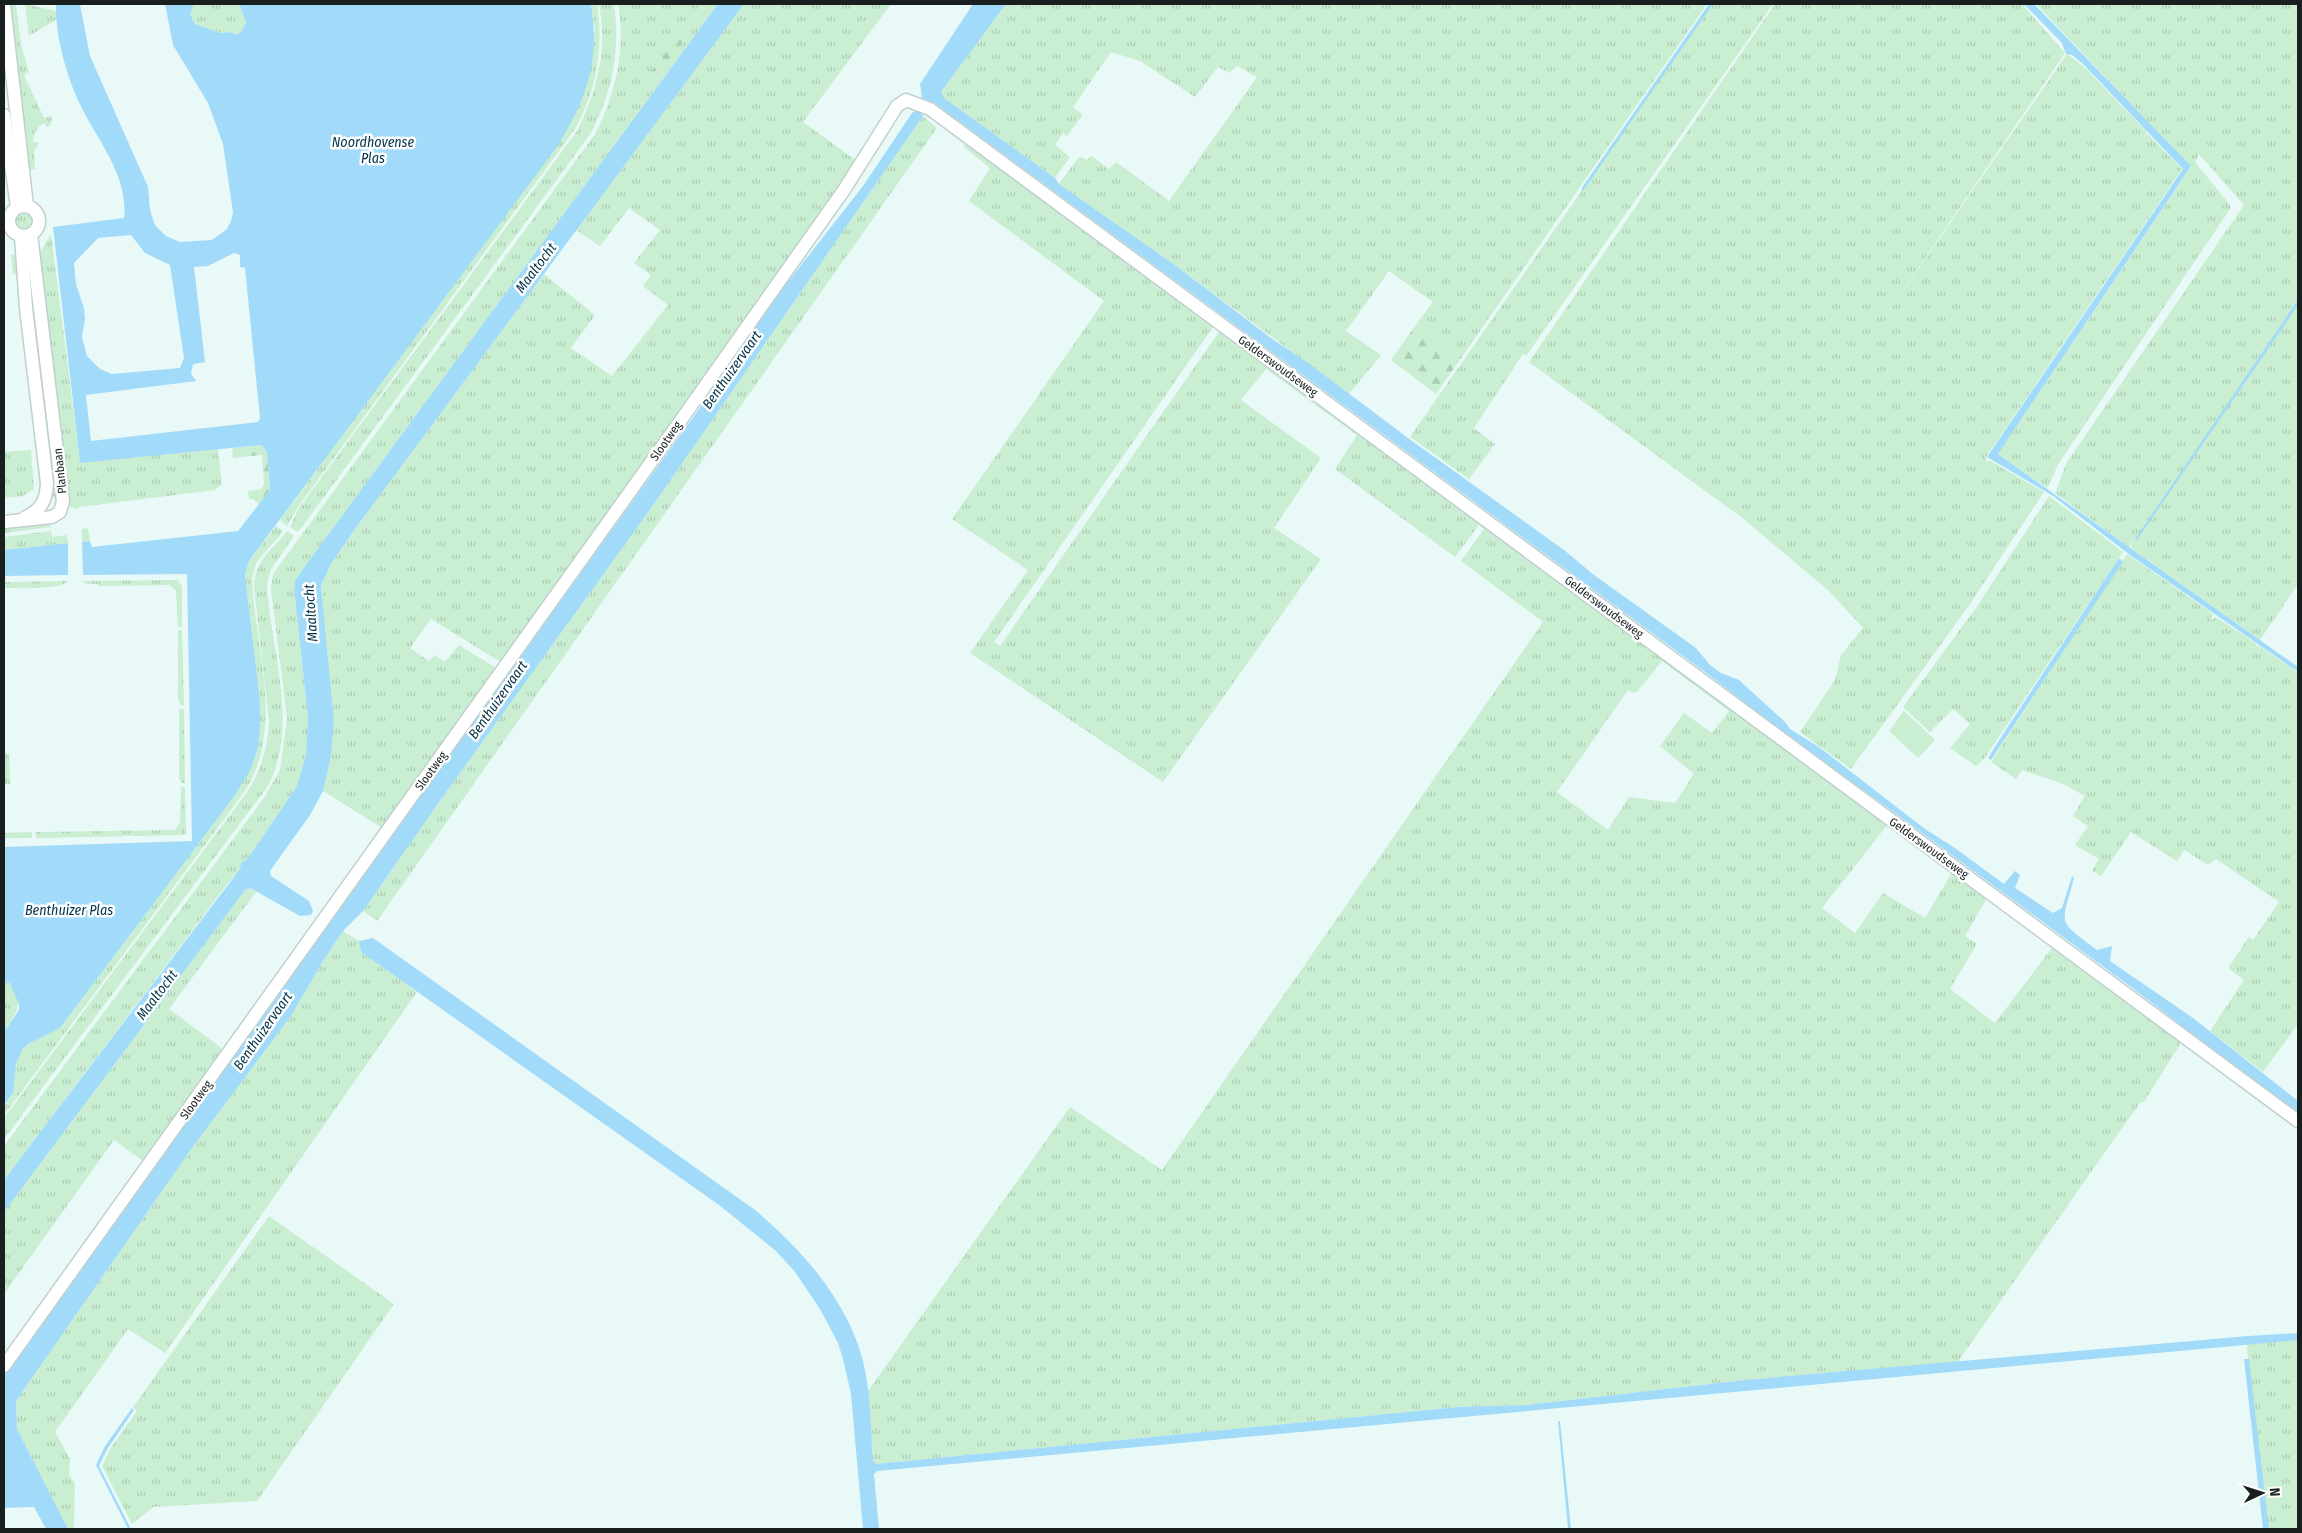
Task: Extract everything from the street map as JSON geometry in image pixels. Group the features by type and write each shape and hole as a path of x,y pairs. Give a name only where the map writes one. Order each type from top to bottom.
{"street":[{"path":"4,4 22,206"},
{"name":"Gelderswoudseweg","path":"909,100 930,109 2298,1120"},
{"name":"Slootweg","path":"4,1366 844,190 897,106 909,100"},
{"path":"4,115 22,206"},
{"path":"22,206 36,212 39,219 37,228 26,235 11,230 6,222 11,212 22,206"},
{"name":"Planbaan","path":"17,521 40,509 46,497 47,483 28,318 26,235"},
{"name":"Planbaan","path":"17,521 52,518 60,512 63,501 26,235"},
{"path":"4,522 17,521"}],"green space":[{"path":"9,4 16,4 21,45 29,72 24,75 44,118 50,116 52,119 51,124 47,127 44,123 35,133 33,142 39,142 34,152 35,169 29,170"},
{"path":"25,4 56,11 57,19 29,36"},
{"path":"194,4 239,4 246,22 242,31 237,35 230,32 220,33 195,24 190,14"},
{"path":"591,4 597,4 598,9 598,56 593,86 575,129 298,507 287,526 280,520 317,470 595,30"},
{"path":"599,4 614,4 616,38 613,70 609,86 591,133 299,531 295,531 290,527 299,508 577,131 590,101 599,69 602,37"},
{"path":"618,4 718,4 295,581 294,589 308,718 306,754 297,786 247,861 228,883 4,1180 4,1146 264,798 280,770 287,718 271,589 273,574 595,134 614,87 620,54 621,37"},
{"path":"701,4 711,4 647,88 642,89 643,83"},
{"path":"744,4 891,4 803,122 858,162 504,662 499,661 431,619 410,648 429,661 435,655 445,662 459,645 496,668 384,829 323,791 331,757 334,721 321,585 331,564 355,529 544,274 595,315 571,348 612,376 668,305 643,286 651,275 634,263 660,230 629,208 600,246 576,230"},
{"path":"1006,4 1707,4 1462,357 1417,323 1433,302 1389,271 1346,331 1381,355 1349,394 1175,265 1059,184 1078,158 1081,157 1086,160 1092,156 1109,169 1116,162 1169,201 1257,77 1237,66 1229,73 1218,67 1195,97 1140,61 1111,52 1073,107 1083,115 1067,136 1063,133 1055,145 1070,157 1055,178 941,96 941,92"},
{"path":"1712,4 1773,4 1526,356 1523,354 1474,428 1495,444 1469,479 1410,437"},
{"path":"1775,4 2022,4 2065,53 1870,339 2067,54 2083,66 2147,132 2145,136 2148,134 2182,169 1986,457 1987,462 1989,460 2044,492 1970,604 1851,769 1800,732 1835,680 1841,655 1863,628 1830,592 1745,520 1529,362"},
{"path":"2036,4 2298,4 2298,584 2260,640 2131,548 2133,541 2129,547 2055,493 2067,462 2244,205 2199,154 2195,162 2230,205 2230,209 2059,463 2047,488 1998,454 2191,167"},
{"path":"923,116 937,128 377,921 363,911 649,511"},
{"path":"968,142 1215,324 994,642 1000,646 1221,329 1888,824 1822,908 1855,933 1883,893 1925,918 1953,871 1988,896 1965,936 1977,944 1950,989 1995,1023 2054,945 2182,1041 2144,1102 2141,1102 2117,1135 1957,1363 1745,1380 1526,1405 1458,1407 876,1464 873,1461 868,1391 1070,1107 1162,1170 1543,622 1461,561 1484,529 1479,525 1455,557 1335,469 1357,435 1266,369 1241,400 1321,458 1274,528 1321,559 1163,782 970,653 1028,570 952,519 1104,301 969,201 990,168 963,146","holes":["1662,661 1729,711 1712,733 1684,713 1660,746 1694,774 1675,803 1629,797 1608,830 1557,792 1628,690 1633,693 1637,692"]},
{"path":"21,213 27,213 32,218 30,227 21,229 16,224 16,218"},
{"path":"51,234 80,462 218,449 222,484 215,490 79,507 79,509 70,507 37,252 41,251"},
{"path":"19,254 19,298 16,274 13,274 11,255"},
{"path":"36,311 47,404 42,405 31,312"},
{"path":"1417,323 1462,357 1436,394 1391,360"},
{"path":"43,412 48,412 57,499 52,497"},
{"path":"262,445 267,453 270,490 259,504 253,499 249,499 248,491 261,489 264,484 262,455 233,458 232,448"},
{"path":"31,450 34,489 23,496 4,498 4,452"},
{"path":"2049,496 2123,552 1984,759 1976,766 1950,748 1970,724 1953,709 1930,732 1903,707 1978,605"},
{"path":"46,520 51,527 4,533 4,526"},
{"path":"276,526 283,531 256,563 252,579 265,687 266,714 263,741 257,766 245,791 4,1115 5,1106 12,1094 15,1067 21,1052 38,1038 60,1028 233,798 260,728 260,701 245,575 249,561"},
{"path":"88,528 90,541 82,542 82,529"},
{"path":"51,531 52,537 67,535 68,543 4,550 4,537"},
{"path":"287,531 293,535 293,538 271,569 267,584 283,712 282,737 277,762 268,786 4,1139 4,1118 247,792 256,776 265,749 269,721 254,588 255,579 260,563"},
{"path":"2127,554 2213,614 2210,621 2216,617 2257,644 2255,648 2258,645 2298,673 2298,1024 2263,1072 2210,1031 2244,980 2228,968 2249,937 2253,940 2279,902 2216,859 2208,865 2184,850 2177,861 2131,832 2101,876 2092,871 2099,859 2075,845 2088,826 2073,816 2085,796 2061,783 2022,770 2016,779 1991,762"},
{"path":"178,580 182,587 182,627 178,627 176,591 170,585 98,586 97,584 86,584 82,581"},
{"path":"68,581 64,584 48,587 4,588 4,582"},
{"path":"178,630 182,630 184,705 180,705 178,699"},
{"path":"179,709 184,709 185,783 181,783 179,778"},
{"path":"1904,711 1935,740 1918,758 1889,731"},
{"path":"4,754 9,754 10,784 4,784"},
{"path":"181,787 185,787 186,834 184,835 36,838 36,832 175,830 180,823"},
{"path":"32,832 32,838 4,838 4,833"},
{"path":"249,888 256,892 169,1009 224,1050 144,1162 114,1140 4,1294 4,1212 245,890"},
{"path":"343,931 359,941 361,952 417,992 165,1353 128,1329 55,1432 70,1459 69,1475 75,1483 74,1529 68,1529 17,1429 16,1401 192,1148 291,1016"},
{"path":"4,980 16,992 18,1005 13,1018 4,1032"},
{"path":"269,1216 394,1304 257,1501 153,1507 132,1524 102,1466 110,1449 137,1411 133,1407"},
{"path":"2298,1338 2298,1529 2267,1529 2247,1351 2248,1342"}],"water":[{"name":"Noordhovense Plas","path":"56,4 80,4 90,56 148,187 150,210 155,225 166,236 180,242 212,240 227,229 233,212 223,144 208,103 173,45 165,4 194,4 190,14 195,24 220,33 230,32 237,35 242,31 246,22 239,4 591,4 594,43 589,77 584,93 578,109 559,144 249,561 245,575 260,701 258,747 251,769 233,798 60,1028 28,1044 22,1050 16,1064 13,1093 4,1105 4,1032 19,1010 19,1004 10,984 4,980 4,847 192,841 187,574 83,575 82,542 90,541 92,547 238,531 270,490 267,453 262,445 80,463 53,227 124,218 124,202 116,171 77,98 65,64 56,16","holes":["131,235 145,253 170,265 184,358 180,368 112,374 100,369 87,356 82,337 85,319 84,308 76,284 74,263 98,238","234,253 240,255 240,267 245,268 260,418 258,422 91,441 86,395 196,381 191,374 193,364 205,362 194,267 208,266"]},
{"name":"Maaltocht","path":"718,4 744,4 355,529 331,564 321,585 334,721 331,757 323,791 310,815 270,871 271,876 309,901 313,911 311,915 300,916 250,888 245,890 4,1212 4,1180 240,869 241,863 247,860 297,786 306,754 308,718 294,589 295,581"},
{"name":"Benthuizervaart","path":"973,4 1006,4 941,92 944,98 1055,178 1059,184 1175,265 1271,338 1311,365 1408,438 1564,550 1594,575 1696,648 1710,665 1721,673 1739,680 1785,722 1790,729 1819,747 1925,829 1955,848 2004,884 2015,871 2020,875 2015,888 2053,913 2062,908 2072,876 2074,878 2065,914 2065,921 2068,927 2097,950 2112,946 2110,961 2193,1018 2298,1101 2298,1112 2285,1105 2143,996 1786,735 1713,678 933,102 925,101 921,112 923,116 649,511 363,911 343,931 291,1016 192,1148 16,1401 17,1429 68,1529 46,1529 34,1507 4,1508 4,1374 699,409 773,301 863,186 912,113 919,107 922,96 920,84"},
{"path":"1709,4 1713,4 1583,191 1581,189"},
{"path":"2024,4 2034,4 2191,166 1998,454 2298,667 2298,672 2130,555 2053,496 1987,457 2183,169 2083,64 2072,55 2066,54 2062,43"},
{"path":"2298,300 2298,304 2290,317 2137,540 2135,539"},
{"path":"68,543 68,575 4,576 4,550"},
{"path":"2119,558 2123,562 1991,760 1988,758 2005,731"},
{"path":"373,938 755,1210 793,1245 827,1286 853,1331 867,1381 873,1461 876,1464 1458,1407 1526,1405 1745,1380 2248,1336 2298,1333 2298,1340 877,1471 874,1474 879,1529 863,1529 851,1394 843,1359 838,1343 820,1309 795,1272 776,1251 719,1205 361,952 359,941"},
{"path":"2244,1359 2249,1359 2269,1529 2263,1529"},
{"path":"132,1408 134,1410 108,1448 99,1466 131,1529 128,1529 96,1465 105,1446"},
{"path":"1558,1421 1560,1421 1571,1529 1568,1529"}],"water label":[{"name":"Benthuizer Plas","path":"69,910"}]}
